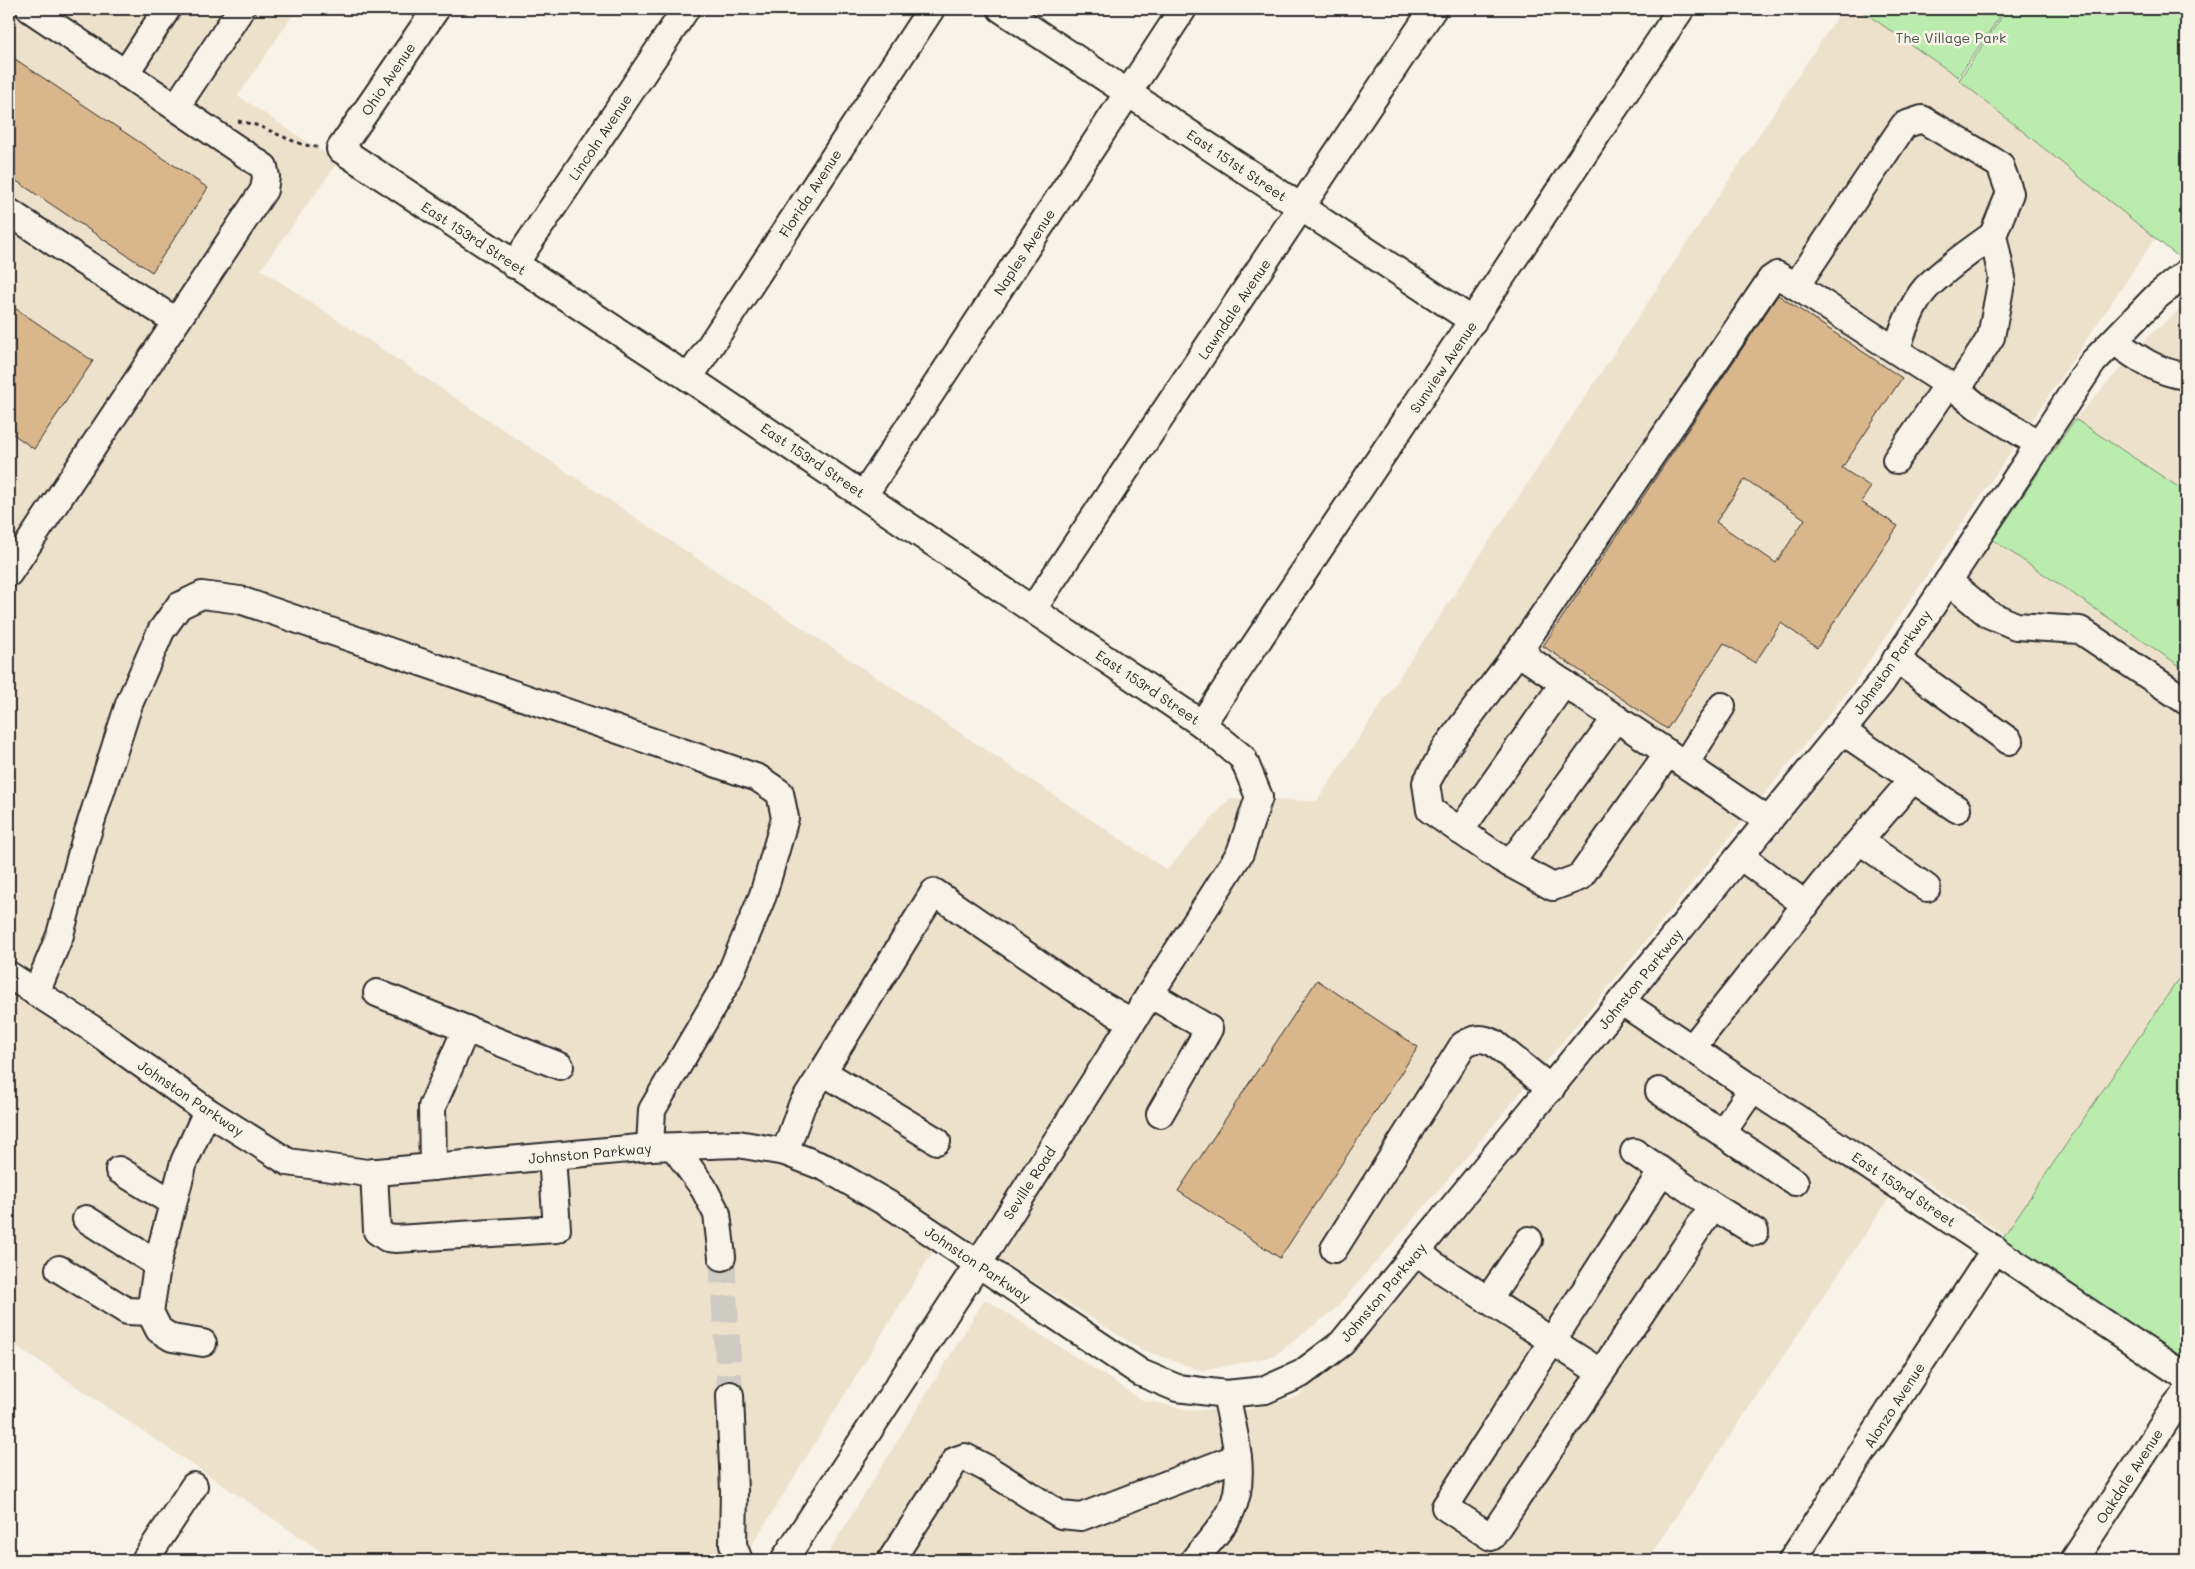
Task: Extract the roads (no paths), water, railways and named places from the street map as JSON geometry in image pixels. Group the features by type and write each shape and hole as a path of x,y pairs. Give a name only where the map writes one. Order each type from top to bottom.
{"street":[{"path":"9,572 264,190 266,177 264,167 30,9"},
{"path":"125,74 167,9"},
{"path":"176,108 241,9"},
{"name":"Ohio Avenue","path":"334,148 436,9"},
{"name":"Lincoln Avenue","path":"514,265 686,9"},
{"name":"Florida Avenue","path":"690,378 931,9"},
{"name":"East 151st Street","path":"1001,9 1474,321"},
{"name":"Naples Avenue","path":"864,495 1183,9"},
{"name":"Lawndale Avenue","path":"1033,609 1433,9"},
{"name":"Sunview Avenue","path":"1202,724 1474,321 1681,9"},
{"path":"1796,286 1904,125 1922,119 2000,165 2010,193 1993,235 1965,255 1924,290 1900,334 1897,351"},
{"name":"East 153rd Street","path":"334,148 690,378 1202,724 1243,758 1259,798"},
{"path":"9,212 176,321"},
{"path":"1896,460 1991,337 2002,278 1993,235"},
{"name":"Johnston Parkway","path":"9,975 91,1028 207,1111 288,1162 374,1172 662,1147 738,1144 785,1152 826,1168 894,1208 1141,1373 1177,1388 1226,1394 1266,1390 1301,1374 1342,1343 1881,683 2093,362 2156,297 2186,273"},
{"path":"1722,706 1580,877 1553,887 1510,864 1430,810 1426,783 1447,746 1523,645 1771,279 1777,274 1953,388 1978,407 2039,444"},
{"path":"2114,341 2147,364 2172,375 2186,376"},
{"path":"1948,581 1988,614 2016,626 2080,630 2186,701"},
{"path":"36,993 60,935 84,844 129,704 161,631 179,606 202,595 240,600 758,778 780,793 785,818 763,896 727,982 652,1110 662,1147 703,1187 717,1214 722,1257"},
{"path":"1523,645 1528,659 1769,821"},
{"path":"1896,659 2009,741"},
{"path":"1460,831 1564,683"},
{"path":"1510,864 1616,718"},
{"path":"1842,731 1957,809"},
{"path":"1692,1048 1806,905 1914,779"},
{"name":"Seville Road","path":"784,1560 978,1264 1240,853 1259,798"},
{"path":"1860,841 1927,888"},
{"path":"1740,856 1806,905"},
{"path":"785,1152 802,1105 934,892 1086,996 1132,1022"},
{"path":"377,993 560,1066"},
{"path":"1150,994 1210,1029 1160,1114"},
{"name":"East 153rd Street","path":"1622,1002 2186,1377"},
{"path":"433,1167 432,1107 466,1029"},
{"path":"1334,1249 1462,1045 1472,1039 1483,1038 1494,1044 1551,1089"},
{"path":"822,1073 937,1141"},
{"path":"1722,1134 1753,1088"},
{"path":"1659,1092 1795,1182"},
{"path":"203,1343 172,1338 158,1330 150,1312 157,1264 184,1162 207,1111"},
{"path":"1634,1152 1755,1232"},
{"path":"374,1172 377,1231 387,1238 557,1229 552,1156"},
{"path":"119,1170 173,1203"},
{"path":"1662,1171 1445,1507 1491,1537 1713,1206"},
{"path":"86,1219 157,1264"},
{"path":"1488,1300 1530,1240"},
{"name":"Alonzo Avenue","path":"1792,1560 1995,1249"},
{"path":"1417,1251 1434,1265 1600,1372"},
{"path":"58,1269 127,1310 150,1312"},
{"name":"Oakdale Avenue","path":"2074,1560 2176,1405 2186,1393"},
{"path":"1194,1560 1231,1513 1238,1494 1238,1457 1226,1394"},
{"path":"730,1395 734,1491 733,1545 739,1560"},
{"path":"891,1560 956,1460 965,1457 1061,1515 1081,1517 1238,1457"},
{"path":"145,1560 194,1486"}],"tunnel":[{"path":"722,1257 730,1395"}],"park label":[{"name":"The Village Park","path":"1951,37"}]}
